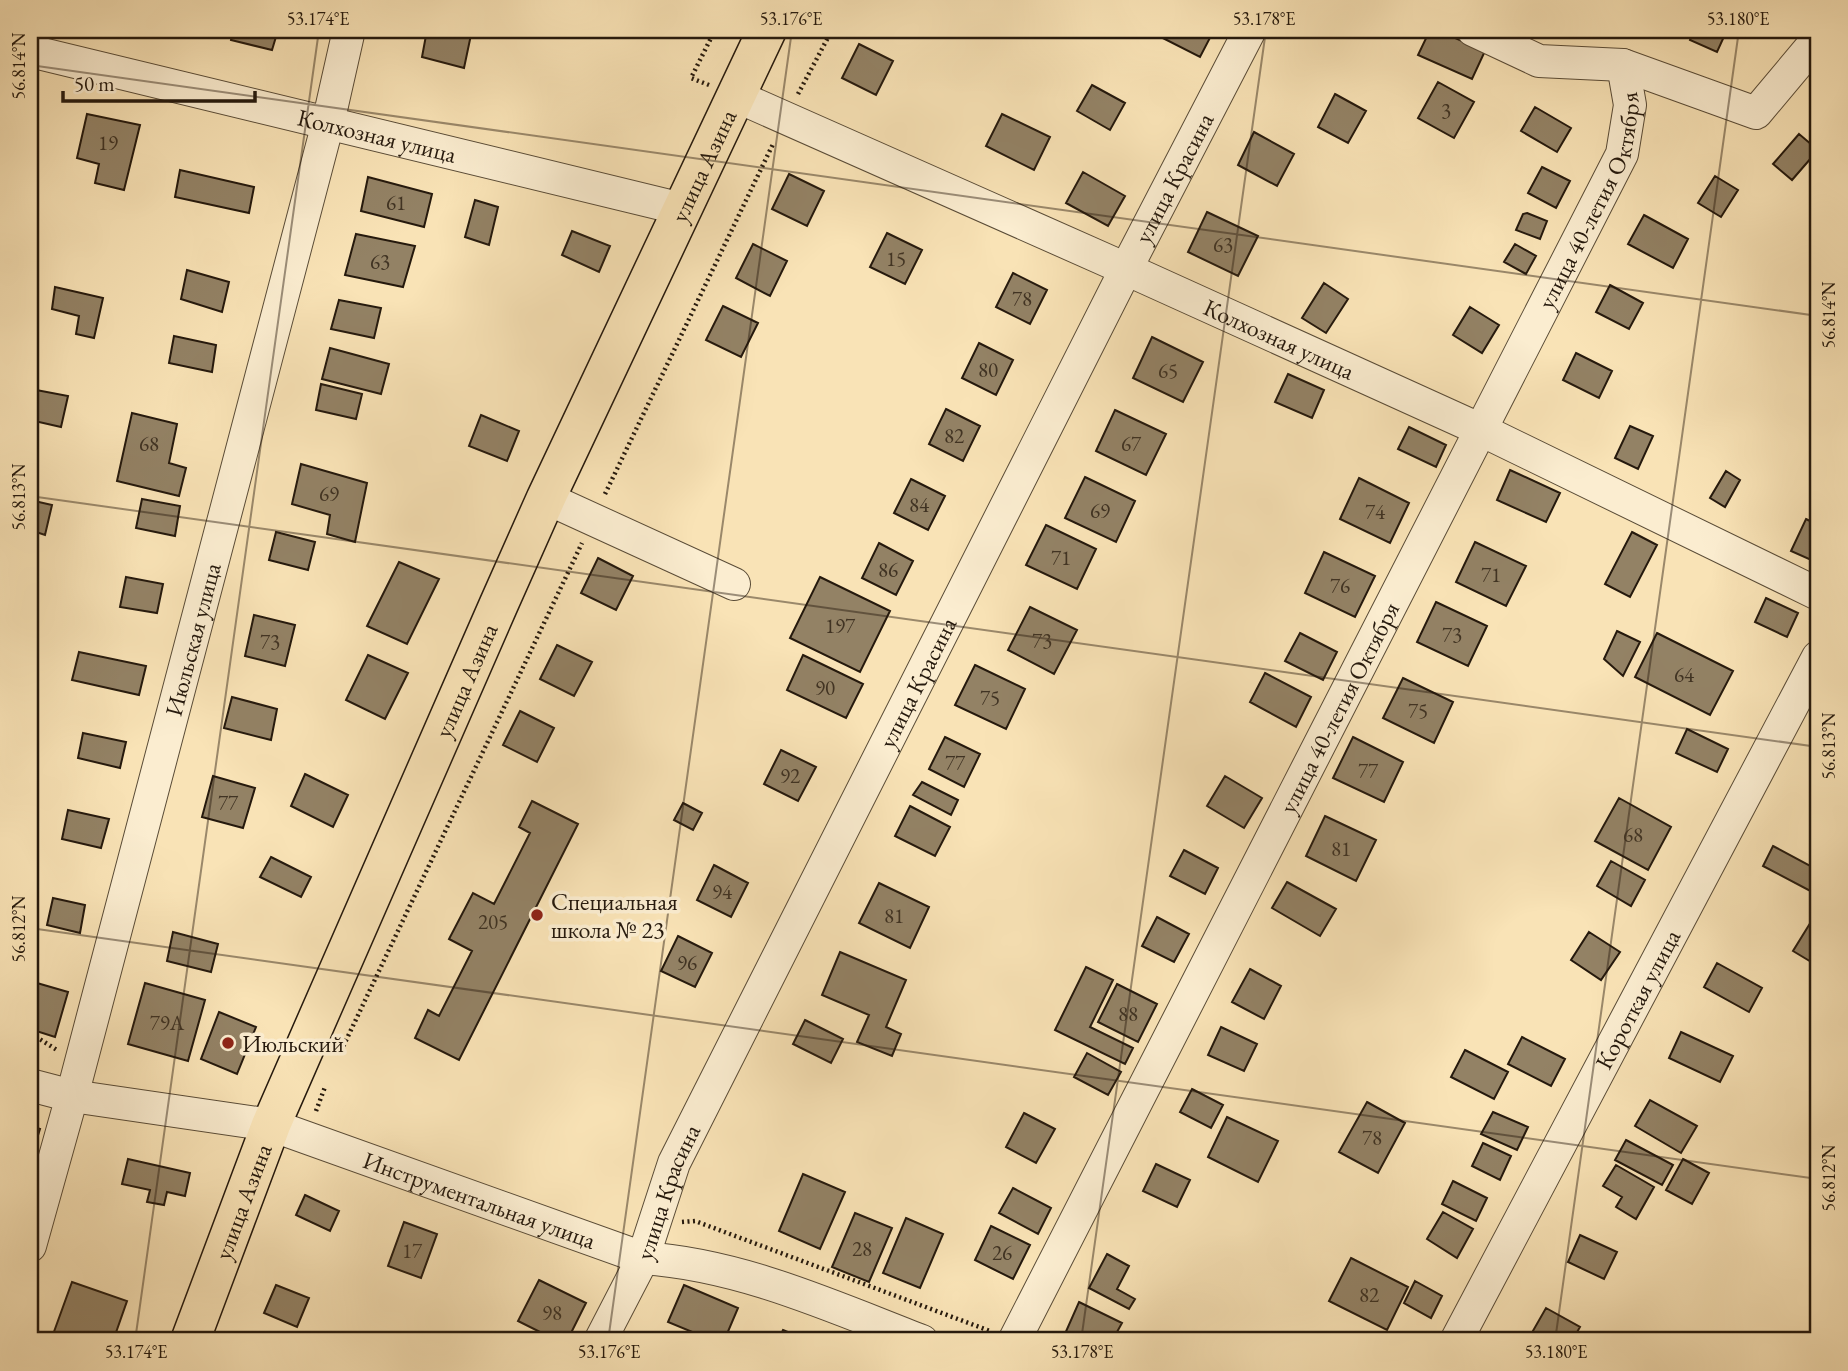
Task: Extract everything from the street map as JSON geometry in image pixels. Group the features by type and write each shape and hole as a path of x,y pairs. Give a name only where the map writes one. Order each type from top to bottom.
{"main road":[{"name":"улица Азина","path":"190,1341 271,1125 546,498 767,30"}],"street":[{"name":"Июльская улица","path":"30,1246 72,1096 328,123 349,30"},
{"name":"улица Красина","path":"600,1341 643,1258 674,1163 1126,269 1250,30"},
{"path":"1473,30 1539,61 1623,65 1755,113 1818,39"},
{"name":"Колхозная улица","path":"30,51 682,209"},
{"name":"улица 40-летия Октября","path":"1014,1341 1622,154 1630,105 1623,65"},
{"name":"Колхозная улица","path":"736,96 1479,429 1818,594"},
{"path":"546,498 734,584"},
{"name":"Короткая улица","path":"1457,1341 1818,657"},
{"name":"Инструментальная улица","path":"30,1085 72,1096 271,1125 643,1258 681,1261 773,1283 922,1341"}],"path":[{"path":"715,30 691,78 736,96"},
{"path":"341,1052 785,119 832,30"}],"building":[{"path":"233,30 278,30 272,50 231,40"},
{"path":"427,30 472,30 464,68 422,57"},
{"path":"1147,30 1209,30 1213,32 1200,57"},
{"path":"1430,30 1437,30 1485,51 1472,79 1418,55"},
{"path":"1694,30 1727,30 1717,52 1690,40"},
{"path":"859,44 893,61 876,95 842,78"},
{"path":"1438,82 1474,102 1454,138 1418,118"},
{"path":"1092,85 1125,103 1110,130 1077,111"},
{"path":"1335,94 1366,111 1348,143 1318,127"},
{"path":"1535,107 1571,128 1557,152 1521,131"},
{"path":"87,114 140,125 124,190 95,183 99,164 77,158"},
{"path":"1002,114 1050,137 1034,170 986,146"},
{"path":"1254,132 1294,154 1277,186 1238,165"},
{"path":"1799,134 1818,150 1792,180 1773,164"},
{"path":"1542,167 1570,181 1556,208 1528,193"},
{"path":"180,170 254,187 249,213 175,197"},
{"path":"1083,172 1125,196 1108,226 1066,203"},
{"path":"789,174 824,191 807,226 772,209"},
{"path":"1715,176 1738,190 1721,217 1698,203"},
{"path":"368,177 432,194 424,227 361,211"},
{"path":"475,200 498,207 489,245 465,237"},
{"path":"1207,212 1258,236 1238,276 1188,252"},
{"path":"1523,214 1547,221 1540,239 1516,230"},
{"path":"1644,215 1688,239 1673,268 1628,244"},
{"path":"572,231 610,246 599,272 562,255"},
{"path":"887,233 922,250 905,284 870,267"},
{"path":"356,234 415,246 403,287 345,275"},
{"path":"753,244 787,261 770,296 736,278"},
{"path":"1515,244 1536,256 1526,274 1504,262"},
{"path":"187,270 229,282 222,312 181,299"},
{"path":"1013,273 1047,290 1030,324 996,307"},
{"path":"1324,283 1348,299 1326,333 1302,318"},
{"path":"1610,285 1643,303 1629,329 1596,312"},
{"path":"55,287 103,298 94,338 76,334 79,316 52,309"},
{"path":"339,300 381,308 374,338 331,329"},
{"path":"723,306 758,323 741,357 706,340"},
{"path":"1470,307 1499,325 1482,353 1453,335"},
{"path":"174,336 216,345 212,372 169,363"},
{"path":"1152,337 1203,362 1183,402 1133,378"},
{"path":"979,343 1013,360 996,395 962,378"},
{"path":"330,348 389,364 381,394 322,379"},
{"path":"1576,353 1612,371 1599,398 1563,380"},
{"path":"1288,374 1324,390 1312,418 1275,402"},
{"path":"321,384 362,394 356,419 316,410"},
{"path":"31,389 68,396 61,427 30,420"},
{"path":"946,409 980,426 963,461 929,444"},
{"path":"1115,410 1166,434 1146,475 1096,451"},
{"path":"132,413 177,424 169,463 186,468 179,496 117,481"},
{"path":"481,415 519,431 507,461 469,446"},
{"path":"1630,426 1653,436 1638,469 1615,458"},
{"path":"1409,427 1446,445 1436,467 1398,449"},
{"path":"301,464 367,483 355,542 327,534 330,515 292,504"},
{"path":"1510,470 1560,493 1546,522 1497,500"},
{"path":"1726,471 1740,480 1725,507 1710,498"},
{"path":"1085,477 1135,501 1116,542 1065,518"},
{"path":"1359,478 1409,503 1390,543 1340,519"},
{"path":"911,479 945,496 928,530 894,513"},
{"path":"142,499 180,506 175,536 136,528"},
{"path":"30,500 52,505 45,535 30,530"},
{"path":"1806,519 1818,525 1818,563 1791,551"},
{"path":"1046,525 1096,549 1077,589 1026,565"},
{"path":"276,532 315,542 308,570 269,560"},
{"path":"1632,532 1657,545 1630,597 1605,584"},
{"path":"1475,542 1526,566 1506,606 1456,582"},
{"path":"879,543 913,561 896,595 862,578"},
{"path":"1324,552 1375,576 1355,617 1305,593"},
{"path":"598,558 633,576 616,610 581,593"},
{"path":"399,562 439,579 407,644 367,626"},
{"path":"126,577 163,584 157,613 120,607"},
{"path":"820,577 890,611 860,672 790,638"},
{"path":"1766,598 1798,613 1787,637 1755,622"},
{"path":"1436,602 1487,626 1468,666 1417,642"},
{"path":"1030,607 1077,630 1054,674 1008,650"},
{"path":"254,615 295,625 285,666 245,656"},
{"path":"1617,631 1640,642 1623,676 1604,659"},
{"path":"1300,633 1337,652 1323,680 1285,661"},
{"path":"1657,633 1733,671 1710,715 1635,677"},
{"path":"557,645 592,662 574,696 540,679"},
{"path":"79,652 146,666 139,695 72,680"},
{"path":"368,655 408,673 385,719 346,700"},
{"path":"803,655 863,684 846,718 787,690"},
{"path":"975,665 1025,689 1006,729 955,705"},
{"path":"1265,673 1311,697 1296,727 1250,702"},
{"path":"1403,678 1453,702 1434,743 1383,718"},
{"path":"232,697 277,709 271,740 224,728"},
{"path":"520,711 554,728 537,762 503,745"},
{"path":"1687,729 1728,749 1717,772 1676,753"},
{"path":"83,733 126,742 120,768 78,758"},
{"path":"945,737 980,754 964,787 929,769"},
{"path":"1353,737 1403,762 1384,802 1333,778"},
{"path":"781,750 816,767 798,801 764,784"},
{"path":"305,774 348,795 333,827 291,806"},
{"path":"213,776 255,788 243,828 202,817"},
{"path":"1225,776 1262,798 1244,828 1207,806"},
{"path":"922,782 958,800 951,815 913,795"},
{"path":"1619,798 1671,827 1648,870 1595,841"},
{"path":"532,801 578,824 459,1060 415,1038 428,1010 439,1016 472,951 449,939 473,893 494,904 530,833 519,827"},
{"path":"683,803 702,813 693,830 674,820"},
{"path":"910,806 950,827 935,856 895,836"},
{"path":"68,810 109,819 101,848 62,839"},
{"path":"1325,816 1376,840 1356,881 1306,856"},
{"path":"1773,846 1818,870 1818,895 1763,866"},
{"path":"1184,850 1218,868 1205,894 1170,876"},
{"path":"271,857 311,877 301,897 260,877"},
{"path":"1611,861 1645,880 1631,906 1597,886"},
{"path":"714,865 748,883 731,917 697,900"},
{"path":"1287,882 1336,909 1320,936 1272,908"},
{"path":"879,883 929,907 910,948 859,923"},
{"path":"53,898 85,905 80,933 47,925"},
{"path":"1818,913 1818,966 1793,951"},
{"path":"1157,917 1189,934 1174,962 1142,946"},
{"path":"173,932 218,944 211,972 167,961"},
{"path":"1589,932 1620,952 1601,980 1571,960"},
{"path":"678,936 712,953 695,987 661,971"},
{"path":"840,952 906,980 886,1027 901,1034 892,1056 857,1042 869,1015 822,995"},
{"path":"1717,963 1762,988 1749,1012 1704,987"},
{"path":"1086,967 1113,980 1090,1027 1133,1048 1125,1064 1055,1030"},
{"path":"1250,969 1281,986 1264,1019 1232,1002"},
{"path":"30,981 68,992 55,1037 30,1029"},
{"path":"145,983 205,1000 188,1061 128,1044"},
{"path":"1117,984 1157,1004 1138,1042 1098,1022"},
{"name":"Июльский","path":"219,1012 256,1027 237,1074 201,1059"},
{"path":"805,1020 843,1039 831,1063 793,1044"},
{"path":"1221,1027 1257,1044 1244,1071 1208,1055"},
{"path":"1681,1032 1733,1056 1720,1082 1669,1058"},
{"path":"1522,1037 1565,1059 1551,1086 1508,1064"},
{"path":"1465,1050 1508,1072 1494,1099 1451,1077"},
{"path":"1087,1053 1121,1072 1108,1095 1074,1077"},
{"path":"1192,1089 1223,1105 1211,1128 1180,1112"},
{"path":"1650,1100 1697,1126 1681,1153 1635,1126"},
{"path":"1367,1102 1405,1123 1378,1173 1339,1152"},
{"path":"1493,1112 1528,1127 1517,1150 1481,1134"},
{"path":"1024,1113 1055,1129 1036,1163 1006,1147"},
{"path":"1227,1117 1278,1141 1258,1182 1208,1157"},
{"path":"30,1126 40,1129 30,1161"},
{"path":"1626,1140 1673,1165 1662,1185 1615,1160"},
{"path":"1483,1143 1511,1156 1500,1180 1472,1166"},
{"path":"128,1159 190,1173 185,1196 167,1192 164,1205 147,1202 150,1190 122,1184"},
{"path":"1683,1159 1709,1173 1692,1204 1666,1190"},
{"path":"1156,1164 1190,1180 1177,1207 1143,1191"},
{"path":"1616,1165 1654,1187 1636,1219 1616,1207 1622,1197 1603,1186"},
{"path":"803,1174 845,1192 820,1249 779,1231"},
{"path":"1453,1181 1487,1198 1476,1221 1442,1204"},
{"path":"1013,1188 1051,1208 1038,1234 999,1213"},
{"path":"305,1195 339,1211 330,1231 296,1215"},
{"path":"1443,1212 1473,1229 1457,1258 1427,1239"},
{"path":"855,1213 892,1228 869,1282 832,1267"},
{"path":"906,1218 943,1234 920,1288 883,1273"},
{"path":"404,1222 437,1234 421,1278 388,1266"},
{"path":"991,1226 1030,1245 1013,1279 975,1260"},
{"path":"1580,1235 1617,1252 1604,1279 1568,1262"},
{"path":"1107,1254 1129,1266 1117,1289 1135,1299 1129,1309 1089,1288"},
{"path":"1351,1258 1408,1287 1387,1330 1329,1301"},
{"path":"539,1280 586,1303 567,1341 558,1341 518,1321"},
{"path":"1415,1281 1442,1296 1431,1318 1404,1303"},
{"path":"72,1282 127,1301 113,1341 51,1340"},
{"path":"276,1285 309,1298 297,1327 264,1313"},
{"path":"684,1285 738,1308 724,1341 714,1341 668,1322"},
{"path":"1079,1302 1122,1323 1112,1341 1075,1341 1064,1336"},
{"path":"1546,1308 1580,1327 1572,1341 1539,1341 1530,1336"},
{"path":"783,1330 809,1341 778,1341"}],"place":[{"name":"Специальная школа № 23","path":"537,915"},
{"name":"Июльский","path":"228,1043"}]}
